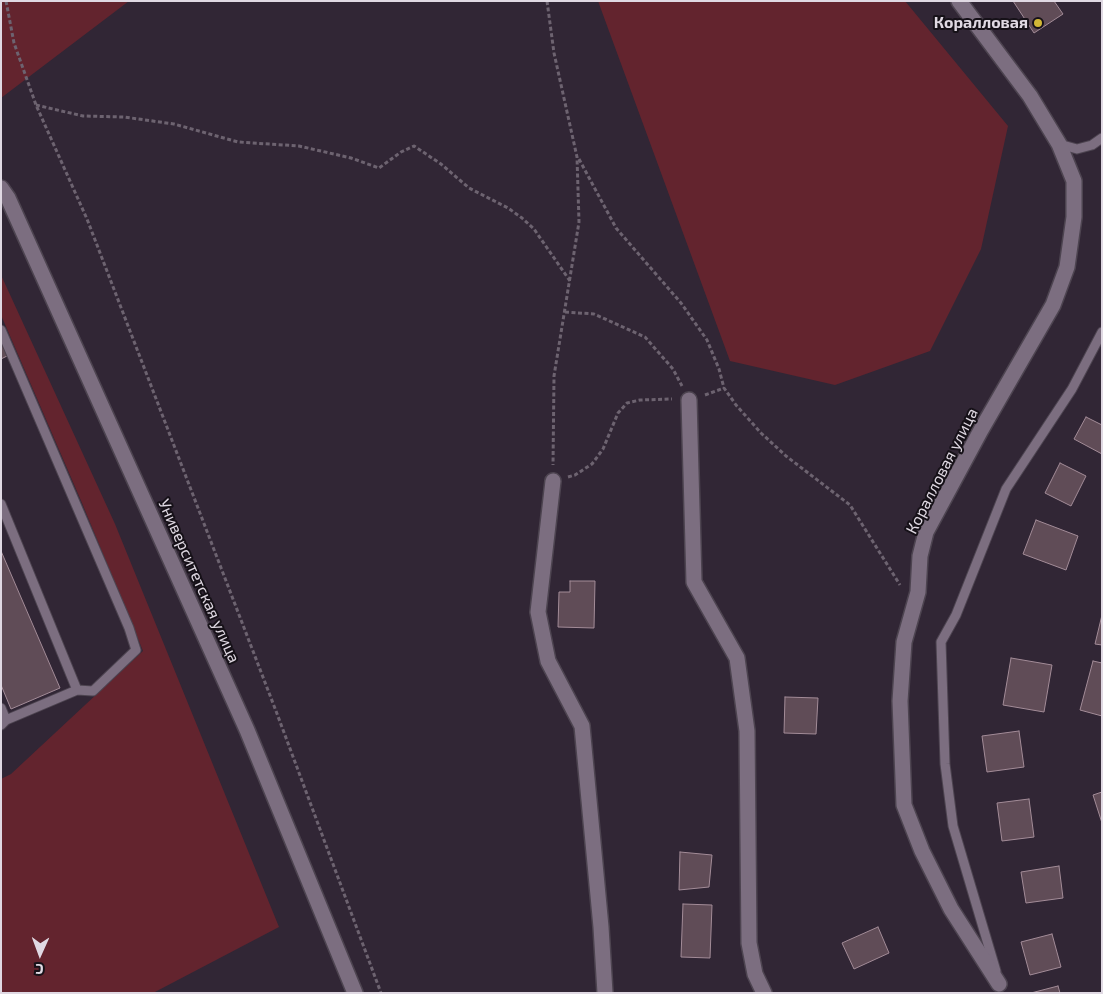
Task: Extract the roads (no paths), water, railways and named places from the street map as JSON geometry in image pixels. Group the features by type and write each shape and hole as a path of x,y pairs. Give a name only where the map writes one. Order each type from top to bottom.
{"street":[{"name":"Коралловая улица","path":"959,1 1030,96 1059,144 1074,181 1074,217 1067,267 1053,305 981,430 926,532 920,556 918,592 904,642 900,701 904,805 922,851 951,908 999,984"},
{"name":"Университетская улица","path":"1,188 12,207 247,730 355,993"},
{"path":"689,400 694,582 737,658 747,731 749,943 755,974 764,993"},
{"path":"553,481 538,612 548,661 582,726 601,927 605,993"}],"lane":[{"path":"1059,144 1077,150 1092,145 1102,138"},
{"path":"1,330 129,628 136,650 93,691 77,690 4,722 1,708"},
{"path":"999,984 953,826 945,764 941,642 956,615 1006,489 1072,388 1102,332"},
{"path":"1,504 77,690"}],"place":[{"name":"Коралловая","path":"1038,23"}]}
